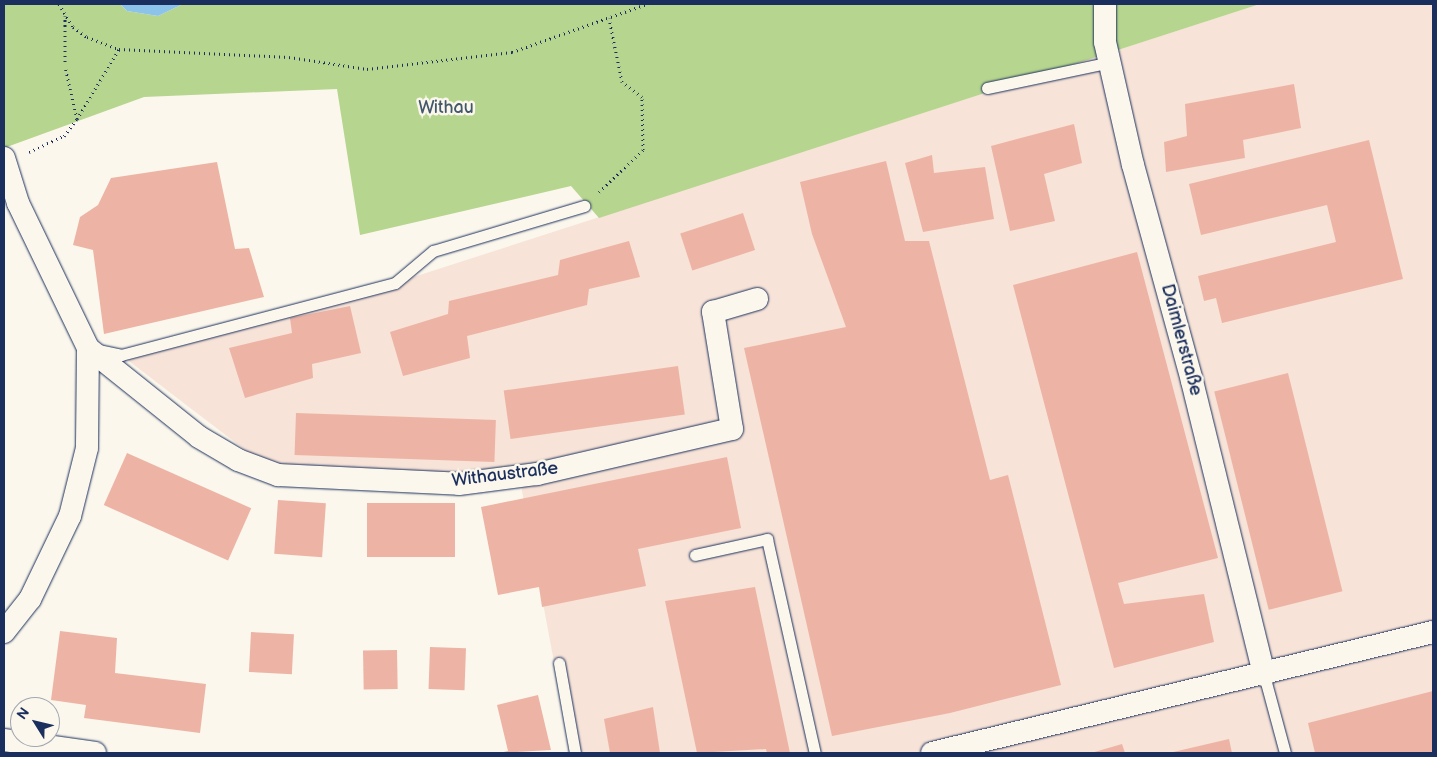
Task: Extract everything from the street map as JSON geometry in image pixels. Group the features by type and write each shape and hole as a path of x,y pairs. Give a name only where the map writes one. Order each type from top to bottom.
{"street":[{"name":"Daimlerstraße","path":"1105,4 1110,62 1264,675"},
{"path":"4,160 11,211 88,348 87,448 70,516 30,599 4,632"},
{"name":"Withaustraße","path":"88,348 199,437 238,460 278,475 459,484 537,474 732,429 712,312 757,298"},
{"path":"932,753 1264,675 1433,632"},
{"path":"4,740 95,753"}],"lane":[{"path":"987,88 1110,62"},
{"path":"88,348 121,355 394,283 433,251 584,206"},
{"path":"696,555 767,539 815,753"},
{"path":"559,663 576,753"},
{"path":"1264,675 1285,753"}],"path":[{"path":"59,4 65,16 87,38 120,49 289,57 367,69 512,52 647,4"},
{"path":"65,16 65,66 77,119"},
{"path":"584,206 643,150 642,97 622,82 610,18"},
{"path":"4,160 64,136 77,119 120,49"}],"shaded area":[{"path":"1260,4 1433,4 1433,753 571,753 520,480 278,475 121,355 395,283"}],"green space":[{"name":"Withau","path":"4,4 120,4 127,11 158,16 183,4 1260,4 599,218 571,186 360,235 337,89 144,97 4,148"}],"water":[{"path":"120,4 183,4 158,16 127,11"}],"building":[{"path":"1294,84 1301,128 1243,140 1245,158 1166,172 1164,142 1187,136 1185,104"},
{"path":"1074,124 1082,163 1044,174 1055,221 1010,231 991,146"},
{"path":"1369,140 1403,279 1222,323 1216,298 1204,301 1198,276 1336,242 1327,205 1201,235 1189,184"},
{"path":"932,155 934,173 985,167 994,219 923,232 905,163"},
{"path":"886,161 905,241 929,241 990,480 1008,475 1061,685 950,713 832,736 744,348 846,327 812,234 800,182"},
{"path":"217,162 235,249 249,248 264,297 104,334 93,250 73,245 80,217 98,205 111,178"},
{"path":"743,213 755,250 692,270 680,233"},
{"path":"629,241 640,277 589,289 587,305 467,336 470,358 403,376 390,332 448,314 449,301 558,275 560,260"},
{"path":"1137,252 1218,558 1118,583 1124,604 1204,594 1214,642 1114,668 1013,285"},
{"path":"350,306 361,353 312,364 313,378 245,398 229,348 292,333 290,318"},
{"path":"678,366 685,415 511,439 504,390"},
{"path":"1288,373 1342,591 1269,610 1214,391"},
{"path":"296,413 496,420 494,462 295,455"},
{"path":"127,453 251,508 228,560 104,505"},
{"path":"727,457 741,528 638,549 646,586 542,607 539,587 498,595 481,507"},
{"path":"278,500 326,503 322,557 274,554"},
{"path":"367,503 455,503 455,557 367,557"},
{"path":"755,587 790,753 767,753 766,749 697,753 665,601"},
{"path":"60,631 117,638 115,673 206,684 200,733 84,718 86,705 60,701 60,697 51,697"},
{"path":"251,632 294,634 292,674 249,672"},
{"path":"430,647 466,648 465,690 429,689"},
{"path":"397,650 398,689 364,690 363,651"},
{"path":"1433,691 1433,753 1315,753 1308,723"},
{"path":"538,695 551,750 499,753 508,751 497,705"},
{"path":"653,707 660,753 610,753 604,719"},
{"path":"1229,739 1232,753 1169,753"},
{"path":"1122,744 1125,753 1091,753"}]}
